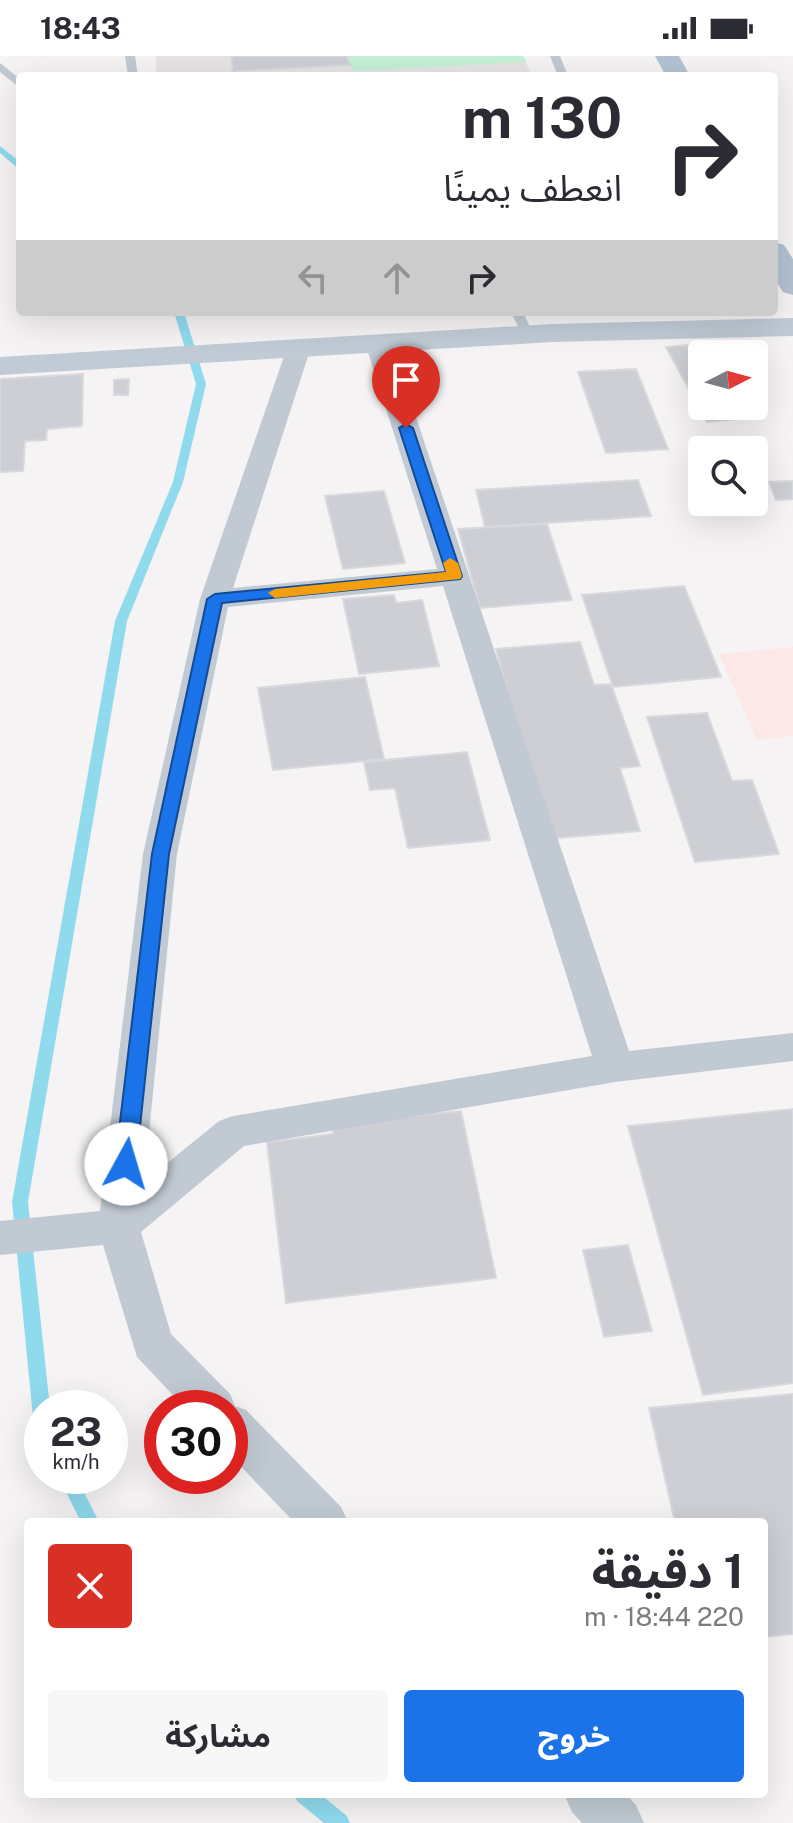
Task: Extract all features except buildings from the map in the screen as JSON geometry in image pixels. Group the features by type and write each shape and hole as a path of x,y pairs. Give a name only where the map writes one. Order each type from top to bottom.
{"main road":[{"path":"778,263 785,285"}],"street":[{"path":"688,328 723,316"},
{"path":"0,366 378,343 522,323 688,328 793,327"},
{"path":"378,343 615,1067"},
{"path":"197,1390 152,1344 102,1228 160,854 215,599 298,347"},
{"path":"215,599 455,576"},
{"path":"0,1238 102,1228 233,1132 615,1067 793,1047"},
{"path":"248,1443 321,1518"},
{"path":"594,1798 618,1823"}],"lane":[{"path":"0,66 16,81"}],"shaded area":[{"path":"156,56 523,56 530,72 156,72"},
{"path":"793,647 793,736 757,740 719,654"}],"green space":[{"path":"347,56 523,56 526,62 353,71"}],"waterway":[{"path":"0,149 16,163"},
{"path":"39,1390 20,1202 121,621 178,482 201,384 180,316"},
{"path":"76,1494 88,1518"},
{"path":"309,1798 340,1823"}],"slow traffic":[{"path":"275,593 455,576 450,563"}],"route":[{"path":"126,1164 160,854 215,599 455,576 406,428"}]}
